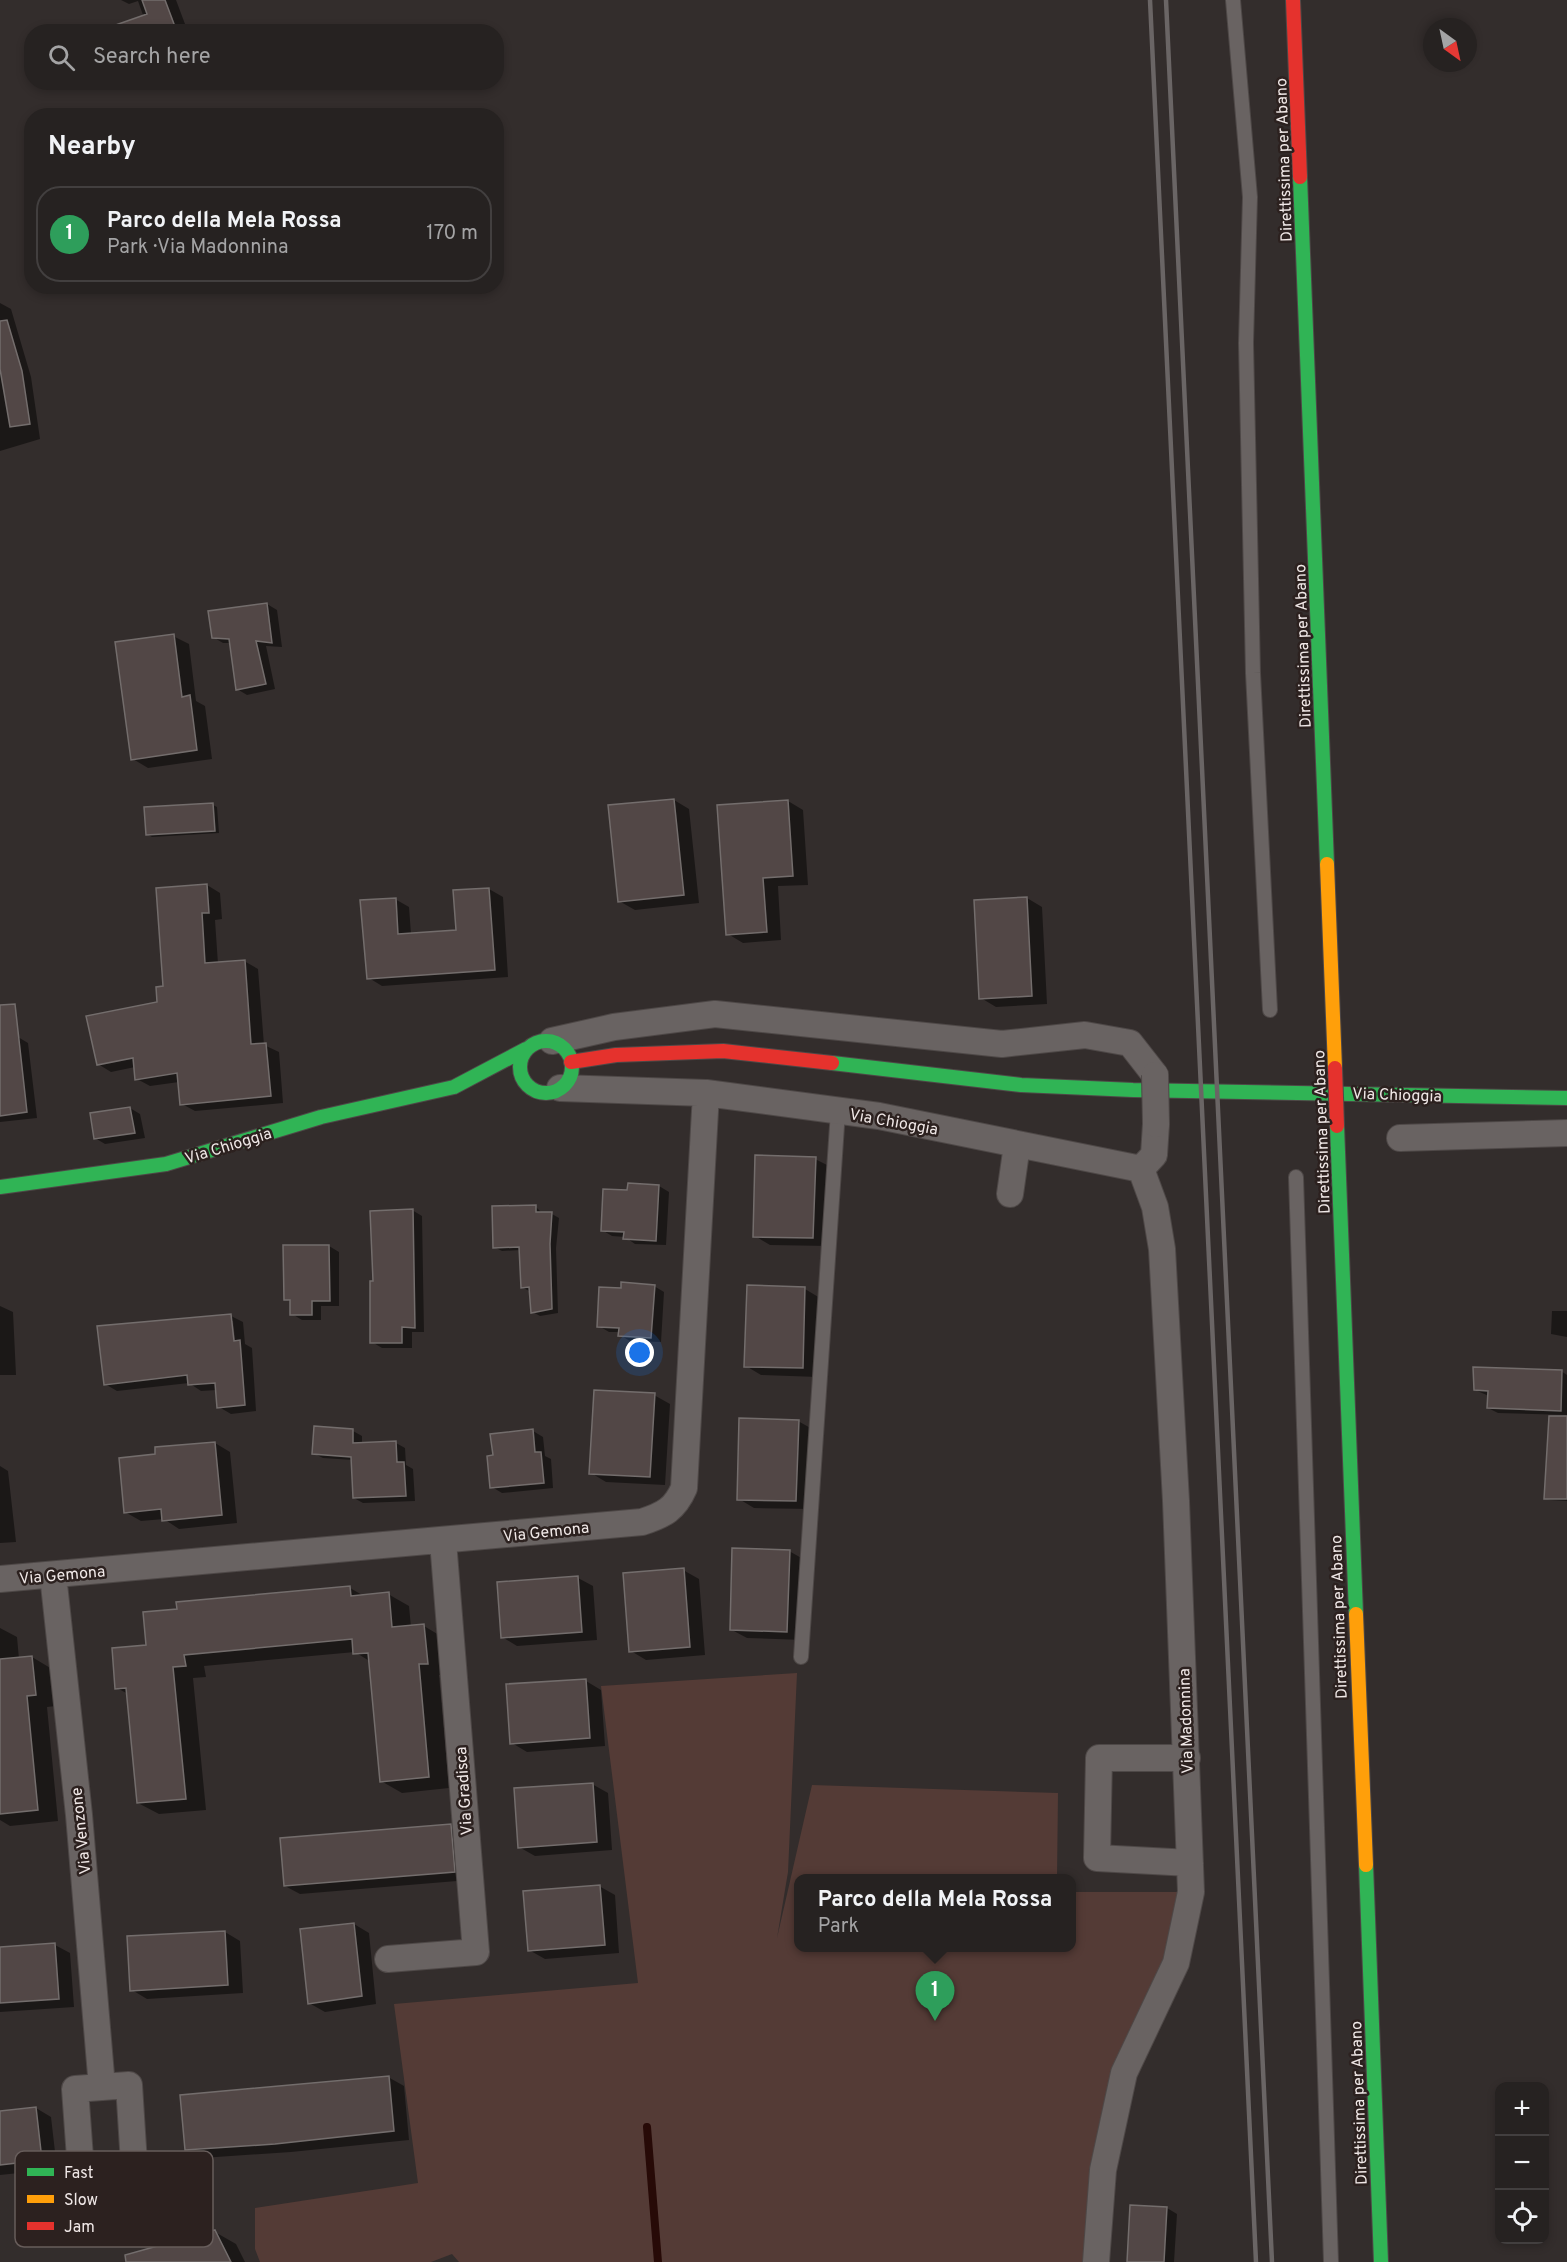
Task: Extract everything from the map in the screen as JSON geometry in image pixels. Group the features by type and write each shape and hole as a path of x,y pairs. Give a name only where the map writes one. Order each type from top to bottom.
{"main road":[{"name":"Direttissima per Abano","path":"1293,0 1381,2262"},
{"name":"Via Chioggia","path":"454,1087 534,1043 552,1041"},
{"path":"552,1041 564,1049 571,1062 570,1076 560,1088"},
{"path":"526,1049 520,1063 520,1071 527,1085 533,1090"},
{"name":"Via Chioggia","path":"571,1062 616,1055 723,1052 1022,1085 1133,1090 1567,1098"},
{"name":"Via Chioggia","path":"0,1188 166,1164 321,1117 454,1087 481,1088"},
{"name":"Via Chioggia","path":"512,1089 547,1093 560,1088"}],"street":[{"name":"Via Chioggia","path":"552,1041 614,1027 715,1014 1002,1044 1086,1035 1130,1043 1155,1075 1154,1155 1141,1169 879,1116 706,1093 560,1088"},
{"name":"Via Gemona","path":"0,1579 642,1522 663,1515 677,1504 684,1488 706,1093"},
{"path":"1400,1138 1567,1133"},
{"path":"1010,1194 1017,1145"},
{"name":"Via Madonnina","path":"1096,2262 1103,2170 1124,2073 1176,1963 1191,1892 1187,1758 1162,1249 1155,1207 1141,1169"},
{"name":"Via Gradisca","path":"388,1959 476,1952 443,1541"},
{"name":"Via Venzone","path":"52,1575 80,1827 102,2087"},
{"path":"1187,1758 1099,1758 1097,1858 1190,1863"},
{"path":"80,2151 75,2089 129,2085 133,2151"}],"lane":[{"path":"1233,0 1250,197 1246,343 1252,650 1270,1010"},
{"path":"801,1657 838,1111"},
{"path":"1296,1177 1331,2262"}],"shaded area":[{"path":"797,1673 788,1872 777,1938 812,1785 1058,1793 1057,1874 794,1874 794,1952 1076,1952 1076,1892 1191,1892 1124,2073 1100,2262 459,2262 452,2254 431,2262 260,2262 255,2249 255,2208 418,2183 394,2004 638,1983 601,1686"}],"building":[{"path":"142,0 165,0 174,24 118,24 147,14"},
{"path":"7,320 22,371 30,424 10,427 0,369 0,321"},
{"path":"267,603 272,643 256,641 266,684 236,690 229,639 212,638 208,611"},
{"path":"174,634 182,697 190,695 197,750 131,760 115,642"},
{"path":"674,799 684,895 618,902 608,805"},
{"path":"788,800 793,876 763,878 767,932 726,935 717,805"},
{"path":"213,803 215,831 146,835 144,807"},
{"path":"207,884 209,913 202,913 205,963 245,960 251,1044 266,1043 271,1096 180,1105 177,1073 135,1080 133,1058 97,1065 86,1016 157,1002 156,987 163,986 156,888"},
{"path":"489,888 495,970 367,979 360,900 396,898 398,934 456,930 453,890"},
{"path":"1027,897 1032,996 979,999 974,900"},
{"path":"15,1004 27,1112 0,1116 0,1005"},
{"path":"130,1107 135,1133 94,1139 90,1113"},
{"path":"755,1155 816,1157 813,1238 753,1237"},
{"path":"628,1183 659,1185 656,1241 623,1239 624,1232 601,1231 603,1189 627,1190"},
{"path":"536,1205 536,1212 552,1212 550,1244 552,1309 531,1313 529,1287 521,1288 519,1247 493,1248 492,1206"},
{"path":"413,1209 415,1328 402,1327 402,1343 370,1343 370,1281 373,1281 370,1211"},
{"path":"283,1245 329,1245 330,1301 312,1301 312,1315 290,1315 290,1300 284,1300"},
{"path":"621,1282 655,1285 651,1338 618,1336 619,1328 597,1327 599,1287 621,1288"},
{"path":"747,1285 805,1287 803,1368 744,1367"},
{"path":"231,1314 234,1341 240,1340 245,1405 217,1408 215,1383 188,1385 187,1375 104,1385 97,1326"},
{"path":"1473,1367 1562,1370 1561,1411 1487,1408 1488,1391 1474,1390"},
{"path":"594,1390 655,1393 650,1477 589,1474"},
{"path":"1549,1416 1567,1416 1567,1499 1544,1499"},
{"path":"739,1418 799,1420 796,1501 737,1500"},
{"path":"314,1426 353,1429 353,1443 396,1441 397,1462 404,1462 406,1496 353,1498 351,1457 312,1454"},
{"path":"533,1429 535,1452 541,1452 544,1483 490,1488 487,1456 493,1455 490,1434"},
{"path":"215,1442 222,1515 162,1521 161,1509 124,1513 119,1458 155,1454 155,1447"},
{"path":"732,1548 790,1550 787,1632 730,1630"},
{"path":"684,1568 690,1647 629,1652 623,1573"},
{"path":"578,1576 582,1632 501,1638 497,1582"},
{"path":"350,1586 351,1596 389,1592 392,1627 424,1624 428,1664 419,1664 429,1777 380,1782 368,1653 353,1654 352,1639 184,1655 186,1666 173,1667 186,1799 137,1803 126,1688 115,1689 112,1648 146,1645 143,1612 177,1609 176,1602"},
{"path":"32,1656 36,1695 27,1696 38,1810 0,1814 0,1659"},
{"path":"586,1679 590,1738 510,1744 506,1684"},
{"path":"593,1783 597,1842 518,1848 514,1788"},
{"path":"451,1824 455,1872 284,1886 280,1838"},
{"path":"600,1885 605,1945 528,1951 523,1891"},
{"path":"354,1923 362,1996 308,2004 300,1929"},
{"path":"225,1931 228,1985 130,1991 127,1936"},
{"path":"55,1943 59,1999 0,2003 0,1947"},
{"path":"389,2076 394,2131 275,2144 185,2150 180,2095"},
{"path":"36,2107 41,2151 15,2151 15,2163 0,2165 0,2111"},
{"path":"1130,2205 1167,2207 1164,2262 1127,2262"},
{"path":"215,2230 231,2262 126,2262 125,2255 154,2247 213,2247 213,2231"}],"waterway":[{"path":"647,2127 658,2262"}],"railway":[{"path":"1150,0 1256,2262"},
{"path":"1166,0 1272,2262"}],"traffic: fast":[{"path":"1300,177 1327,864"},
{"path":"546,1041 560,1045 568,1053 572,1067 568,1081 560,1089 546,1093 532,1089 524,1081 520,1067 524,1053 532,1045 546,1041"},
{"path":"0,1187 166,1164 321,1117 454,1087 526,1049"},
{"path":"832,1063 1021,1085 1133,1090 1567,1098"},
{"path":"1337,1126 1356,1614"},
{"path":"1366,1865 1381,2262"}],"traffic: slow":[{"path":"1327,864 1335,1068"},
{"path":"1356,1614 1366,1865"}],"traffic: jam":[{"path":"1293,0 1300,177"},
{"path":"571,1062 616,1055 723,1051 832,1063"},
{"path":"1335,1068 1337,1126"}],"place":[{"name":"Parco della Mela Rossa","path":"935,2021"}]}
